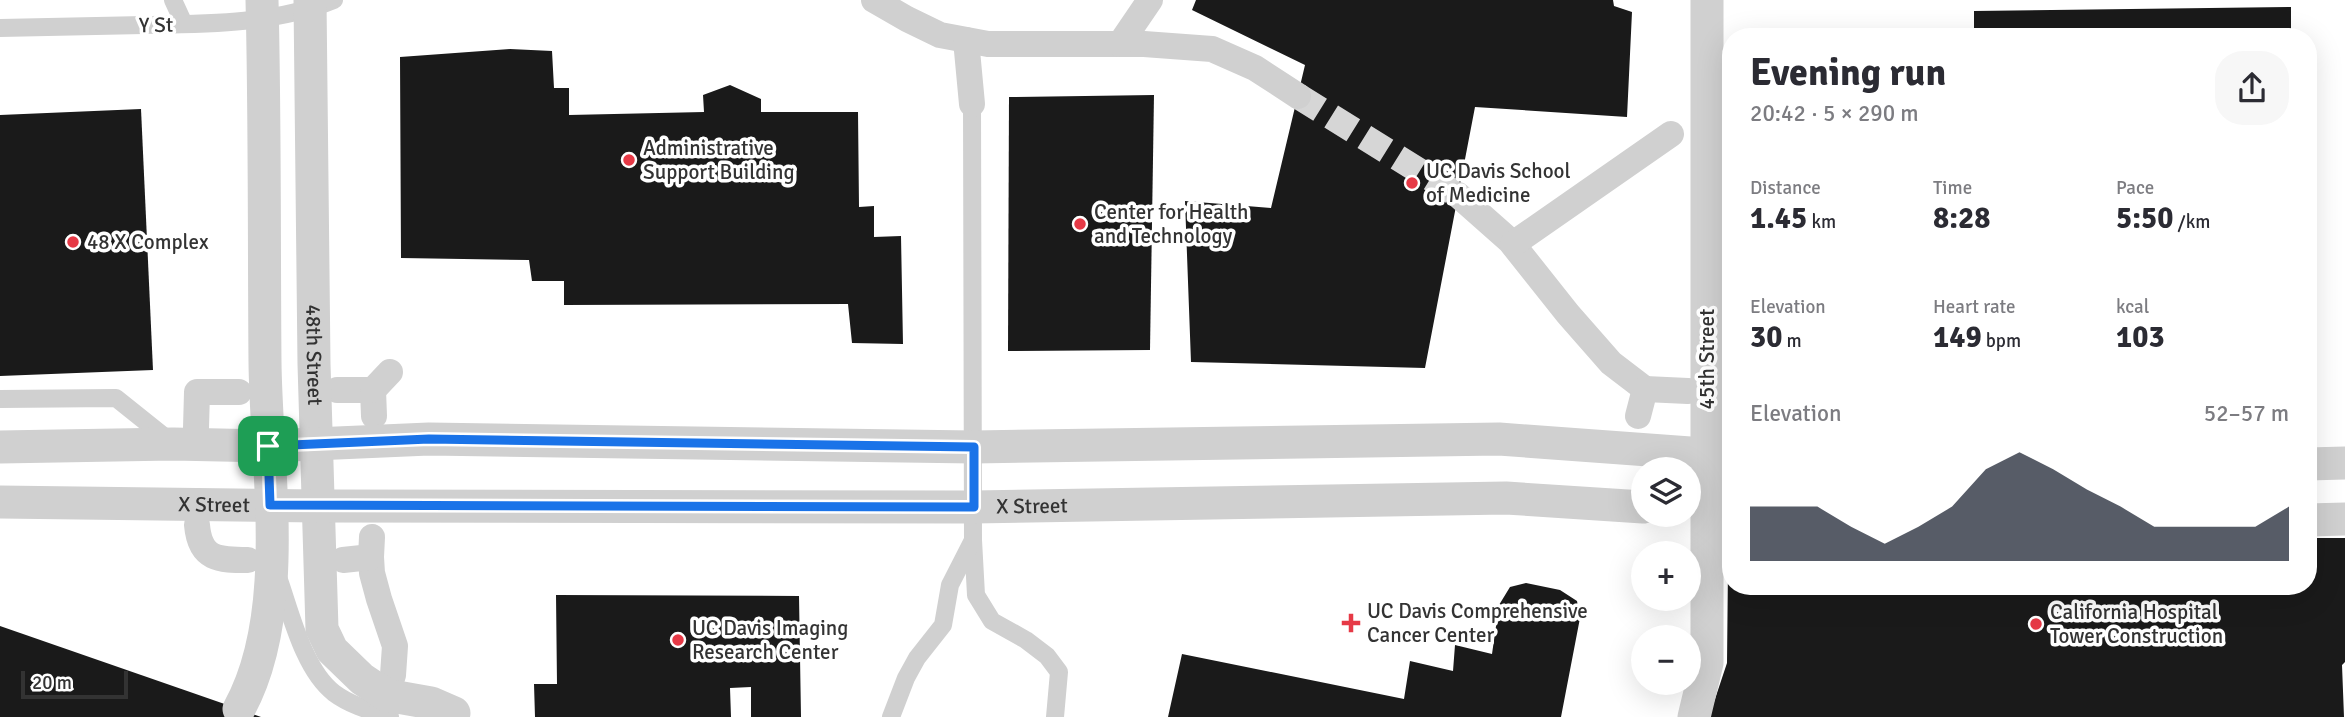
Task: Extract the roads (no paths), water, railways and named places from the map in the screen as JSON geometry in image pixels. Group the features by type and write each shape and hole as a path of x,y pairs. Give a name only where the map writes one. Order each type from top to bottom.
{"street":[{"path":"874,0 940,35 988,44 1120,44 1212,49 1255,68 1298,96"},
{"path":"1120,44 1150,0"},
{"name":"45th Street","path":"1694,717 1707,663 1709,512 1719,455 1707,0"},
{"name":"48th Street","path":"318,3 316,443 322,629 332,650 362,679 384,711 431,704 451,715"},
{"path":"239,709 258,659 268,618 260,560 270,505 265,353 262,9"},
{"path":"966,40 972,104"},
{"path":"1513,244 1671,134"},
{"path":"1458,195 1513,244 1611,363 1646,389 1688,391"},
{"path":"1638,416 1646,389"},
{"path":"337,390 379,393"},
{"path":"185,436 197,392 239,392"},
{"path":"0,447 185,436 268,446 429,439 974,447 1499,439 1719,455"},
{"path":"2317,464 2345,463"},
{"name":"X Street","path":"0,502 318,506 974,507 1506,498 1631,507"},
{"path":"2317,520 2345,519"},
{"path":"197,525 202,546 211,556 226,560 260,560"},
{"path":"343,560 372,547 372,573 395,646 393,675 384,711"}],"lane":[{"path":"173,0 184,24"},
{"name":"Y St","path":"0,28 184,24 262,9 318,3"},
{"path":"972,104 973,540 976,594 992,621 1026,640 1047,656 1059,672 1055,717"},
{"path":"0,399 116,398 185,436"},
{"path":"891,717 917,658 943,625 950,585 973,540"},
{"path":"260,560 310,663 333,692 365,710 384,711"}],"tunnel":[{"path":"1298,96 1458,195"}],"place":[{"name":"Administrative Support Building","path":"629,160"},
{"name":"UC Davis School of Medicine","path":"1412,183"},
{"name":"Center for Health and Technology","path":"1080,224"},
{"name":"48 X Complex","path":"73,242"},
{"name":"UC Davis Comprehensive Cancer Center","path":"1351,623"},
{"name":"California Hospital Tower Construction","path":"2036,624"},
{"name":"UC Davis Imaging Research Center","path":"678,640"}]}
